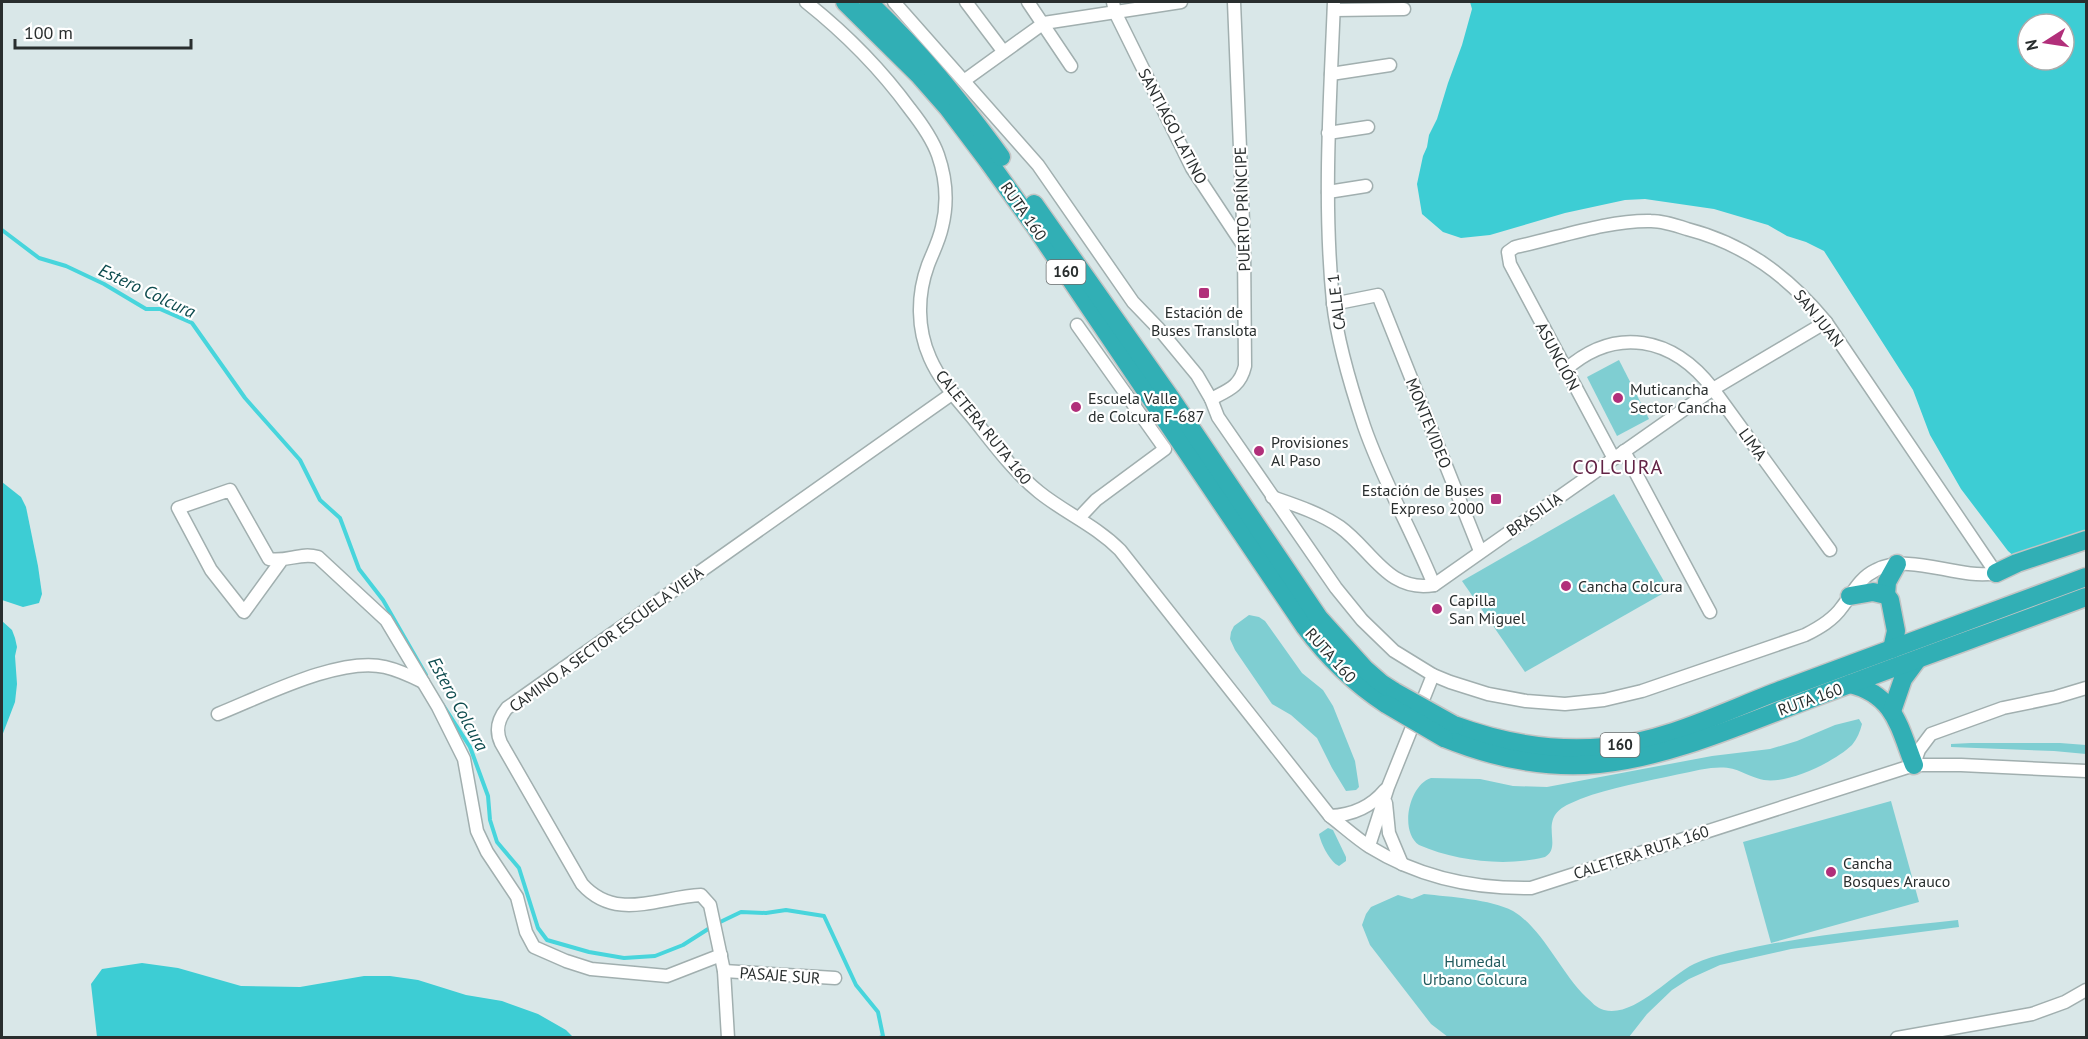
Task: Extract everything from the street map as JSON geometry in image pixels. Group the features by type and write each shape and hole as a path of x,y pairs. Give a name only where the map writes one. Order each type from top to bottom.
{"highway":[{"name":"RUTA 160","path":"845,2 889,43 948,108 1034,225 1312,636 1348,676 1387,693 1486,753 1530,762 1575,765 1619,761 1661,752 2086,597"},
{"name":"RUTA 160","path":"868,2 957,97 1114,315 1318,618 1387,693"},
{"path":"1996,573 2017,563 2086,540"},
{"path":"1892,649 1896,631 1890,600 1886,595 1887,582 1898,564"},
{"name":"RUTA 160","path":"1449,731 1540,747 1585,748 1626,744 1685,728 2086,577"},
{"path":"1850,596 1865,592 1886,595"},
{"path":"1892,711 1903,679 1917,660"},
{"path":"1850,684 1876,695 1892,711 1914,765"}],"street":[{"name":"CALETERA RUTA 160","path":"806,2 848,38 885,76 922,125 938,154 945,183 945,212 939,238 924,276 920,317 930,358 944,382 1027,482 1052,502 1108,538 1131,562 1330,816 1369,846 1423,873 1487,887 1531,888 1914,765 2086,771"},
{"path":"966,2 1003,51"},
{"path":"1028,2 1071,66"},
{"path":"965,80 1044,23 1114,7 1181,2"},
{"name":"PUERTO PRÍNCIPE","path":"1211,399 1240,381 1245,366 1244,246 1234,2"},
{"path":"899,3 1038,165 1133,302 1197,375 1218,417 1336,588 1362,620 1394,651 1433,675 1488,693 1526,701 1565,704 1604,700 1642,691 1805,635 1831,619 1866,575 1881,568 1898,564 1941,568 1957,573 1985,575 1996,573"},
{"path":"1334,6 1404,9"},
{"name":"CALLE 1","path":"1334,6 1328,133 1333,304 1350,376 1365,426 1434,585"},
{"name":"SANTIAGO LATINO","path":"1114,7 1192,168 1244,246"},
{"path":"1331,74 1390,65"},
{"path":"1328,133 1368,127"},
{"path":"1328,192 1366,186"},
{"name":"SAN JUAN","path":"1508,252 1515,247 1612,225 1652,221 1714,237 1753,256 1805,297 1826,322 1996,573"},
{"name":"ASUNCIÓN","path":"1508,252 1510,264 1565,370 1618,454 1710,612"},
{"name":"MONTEVIDEO","path":"1333,304 1378,295 1479,551"},
{"name":"BRASILIA","path":"1434,585 1479,551 1713,389 1826,322"},
{"path":"1077,325 1165,449 1096,500 1079,518"},
{"name":"LIMA","path":"1565,370 1586,354 1611,345 1637,343 1674,353 1696,369 1713,389 1830,550"},
{"name":"CAMINO A SECTOR ESCUELA VIEJA","path":"721,955 710,905 701,896 681,896 625,906 608,902 587,890 501,743 498,732 500,719 507,708 953,393"},
{"path":"281,561 244,612 211,570 178,508 230,489 269,559 281,561 306,554 318,557 386,620 423,682 464,759 477,831 487,852 517,897 526,932 534,947 591,969 667,976 721,955 728,1038"},
{"path":"1272,497 1308,510 1338,525 1356,539 1383,569 1397,580 1417,587 1434,585"},
{"path":"218,714 303,681 343,668 362,665 383,666 423,682"},
{"path":"1369,846 1388,787 1433,675"},
{"path":"1914,765 1919,750 1931,734 2002,708 2056,697 2086,688"},
{"path":"1330,816 1348,814 1365,807 1388,787"},
{"path":"1388,787 1386,810 1389,833 1403,865"},
{"name":"PASAJE SUR","path":"724,971 835,978"},
{"path":"1897,1038 2032,1014 2066,1002 2086,990"}],"green space":[{"name":"Muticancha Sector Cancha","path":"1619,360 1649,419 1617,436 1587,377"},
{"name":"Cancha Colcura","path":"1614,494 1669,590 1525,672 1462,581"},
{"path":"1249,615 1265,621 1302,673 1323,690 1333,706 1355,761 1359,787 1356,790 1346,791 1317,738 1291,715 1272,704 1235,650 1230,639 1231,632 1234,626"},
{"path":"1859,719 1862,724 1858,735 1844,752 1823,765 1786,779 1764,780 1734,769 1711,768 1616,788 1569,804 1559,810 1554,817 1552,846 1545,857 1497,862 1449,855 1419,845 1409,830 1408,819 1412,799 1423,782 1431,778 1480,779 1513,786 1547,787 1712,756 1770,749 1797,741 1835,725"},
{"path":"1951,744 2086,745 2086,754 1951,747"},
{"name":"Cancha Bosques Arauco","path":"1891,801 1919,902 1771,943 1743,842"},
{"path":"1328,828 1333,830 1346,857 1346,861 1339,866 1329,857 1320,838 1319,834"},
{"name":"Humedal Urbano Colcura","path":"1424,894 1482,901 1513,911 1533,929 1586,997 1601,1009 1615,1011 1627,1008 1651,995 1694,964 1729,953 1789,941 1885,928 1958,920 1959,927 1791,949 1720,965 1689,979 1672,990 1647,1014 1629,1037 1448,1037 1431,1024 1370,945 1362,925 1371,907 1398,895 1412,899"}],"shaded area":[{"path":"1470,2 2086,2 2086,537 2015,557 2008,551 1961,489 1930,435 1913,390 1824,251 1806,242 1787,236 1768,225 1714,209 1645,199 1625,200 1565,213 1490,235 1461,238 1443,232 1422,214 1417,184 1429,135 1437,119 1472,9"},
{"path":"2,482 21,497 26,507 38,566 42,594 39,603 23,607 2,600"},
{"path":"2,621 12,630 15,638 17,684 15,702 2,736"},
{"path":"142,963 178,968 241,986 300,987 364,976 390,976 418,980 466,995 502,1001 538,1014 566,1030 573,1037 97,1037 91,984 102,969"}],"waterway":[{"name":"Estero Colcura","path":"2,230 39,258 66,266 104,284 146,309 160,309 192,323 245,398 300,460 320,500 340,518 359,569 383,600 426,675"},
{"name":"Estero Colcura","path":"443,705 470,747 488,796 490,820 497,842 519,868 538,928 547,940 589,952 624,958 655,956 683,945 716,924 741,912 766,913 786,910 824,916 856,985 878,1012 883,1036 880,1038"}],"place":[{"name":"Estación de Buses Translota","path":"1204,293"},
{"name":"Muticancha Sector Cancha","path":"1618,398"},
{"name":"Escuela Valle de Colcura F-687","path":"1076,407"},
{"name":"Provisiones Al Paso","path":"1259,451"},
{"name":"Estación de Buses Expreso 2000","path":"1496,499"},
{"name":"Cancha Colcura","path":"1566,586"},
{"name":"Capilla San Miguel","path":"1437,609"},
{"name":"Cancha Bosques Arauco","path":"1831,872"}],"district":[{"name":"COLCURA","path":"1618,467"}]}
